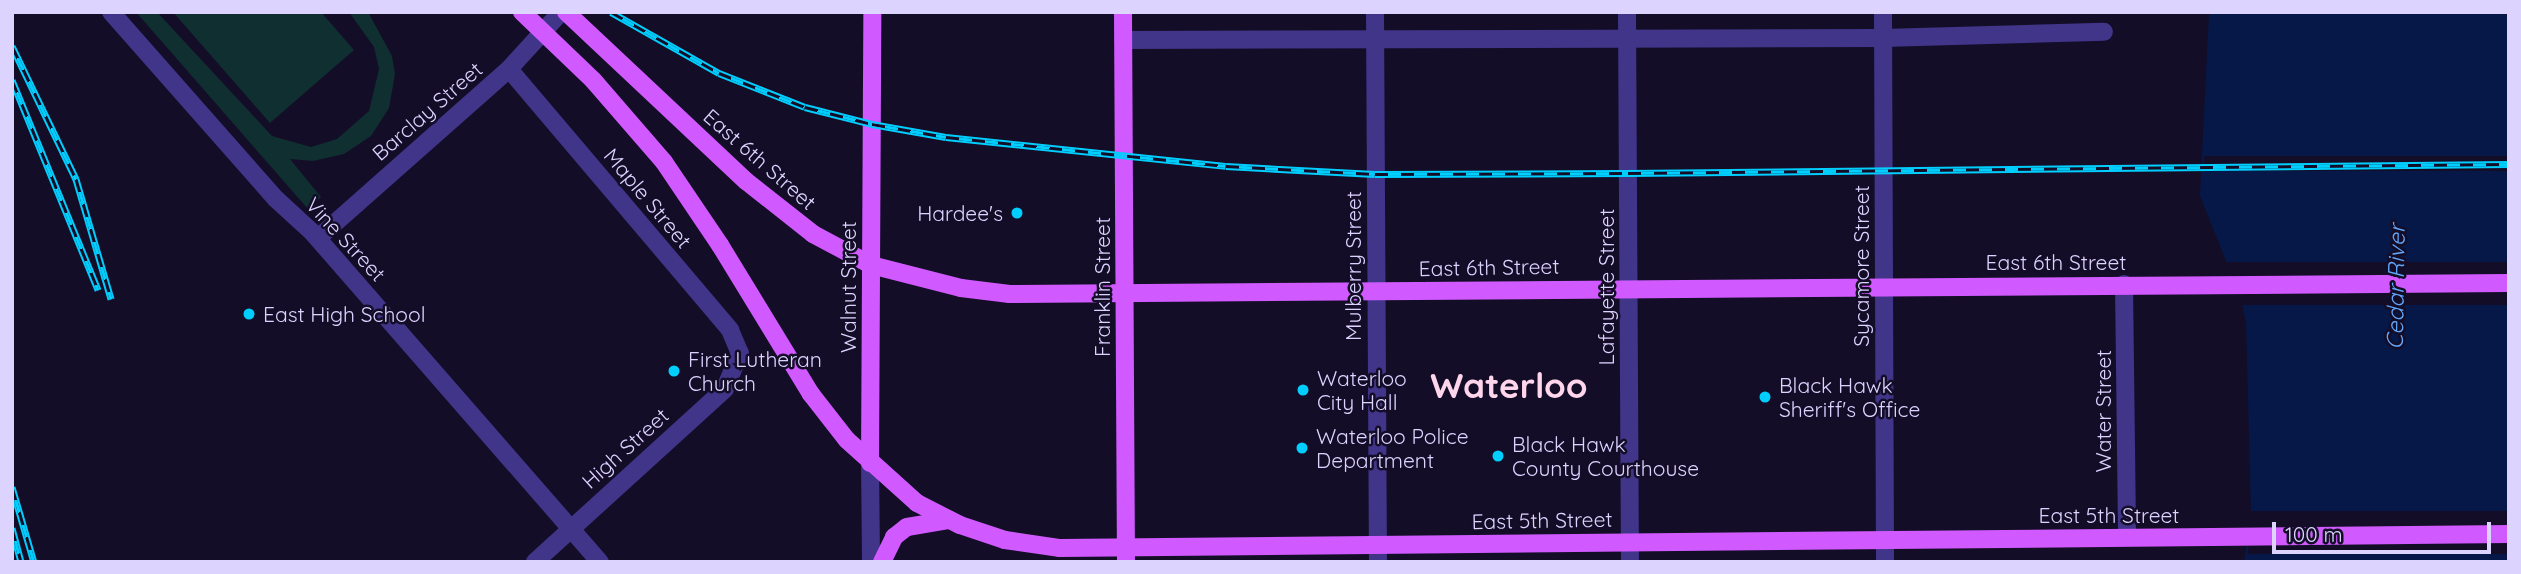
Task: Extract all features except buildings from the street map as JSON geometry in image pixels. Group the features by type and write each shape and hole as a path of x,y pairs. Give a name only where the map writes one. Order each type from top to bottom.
{"main road":[{"name":"East 5th Street","path":"522,12 545,32 663,162 720,245 811,394 870,464 917,503 982,534 1032,546 1126,555 1378,553 1630,542 2509,534"},
{"name":"East 6th Street","path":"563,12 768,200 813,234 871,265 934,284 1010,294 2509,283"},
{"name":"Walnut Street","path":"870,464 872,12"},
{"name":"Franklin Street","path":"1123,12 1126,555"},
{"path":"882,562 894,537 907,527 950,520"}],"street":[{"name":"Vine Street","path":"111,12 276,199 318,238 600,562"},
{"name":"Barclay Street","path":"318,238 509,69 563,12"},
{"name":"Mulberry Street","path":"1375,12 1378,553"},
{"name":"Lafayette Street","path":"1627,12 1630,562"},
{"name":"Sycamore Street","path":"1883,12 1885,562"},
{"path":"1123,40 1883,38 2104,32"},
{"name":"Maple Street","path":"509,69 730,330 737,341 739,363"},
{"name":"Water Street","path":"2124,284 2127,537"},
{"name":"High Street","path":"534,562 725,389 739,363"},
{"name":"Walnut Street","path":"870,464 871,562"}],"green space":[{"path":"136,12 157,12 272,136 311,147 337,139 369,111 379,69 374,47 349,12 368,12 392,56 395,74 389,108 371,136 344,154 313,161 290,159 321,197 308,209"},
{"path":"173,12 321,12 354,50 270,123"}],"water":[{"name":"Cedar River","path":"2209,12 2509,12 2509,562 2244,562 2251,515 2246,323 2241,298 2200,196"}],"pier":[{"path":"2204,156 2509,156 2509,171 2204,171"},
{"path":"2225,262 2509,262 2509,305 2225,305"},
{"path":"2248,511 2509,511 2509,554 2248,554"}],"railway":[{"path":"611,12 719,73 805,107 872,124 946,137 1226,166 1375,174 2509,164"},
{"path":"12,46 76,179 111,299"},
{"path":"12,80 98,290"},
{"path":"12,487 34,562"},
{"path":"12,528 21,562"}],"place":[{"name":"Hardee's","path":"1017,213"},
{"name":"East High School","path":"249,314"},
{"name":"First Lutheran Church","path":"674,371"},
{"name":"Waterloo City Hall","path":"1303,390"},
{"name":"Black Hawk Sheriff's Office","path":"1765,397"},
{"name":"Waterloo Police Department","path":"1302,448"},
{"name":"Black Hawk County Courthouse","path":"1498,456"}],"district":[{"name":"Waterloo","path":"1509,385"}]}
